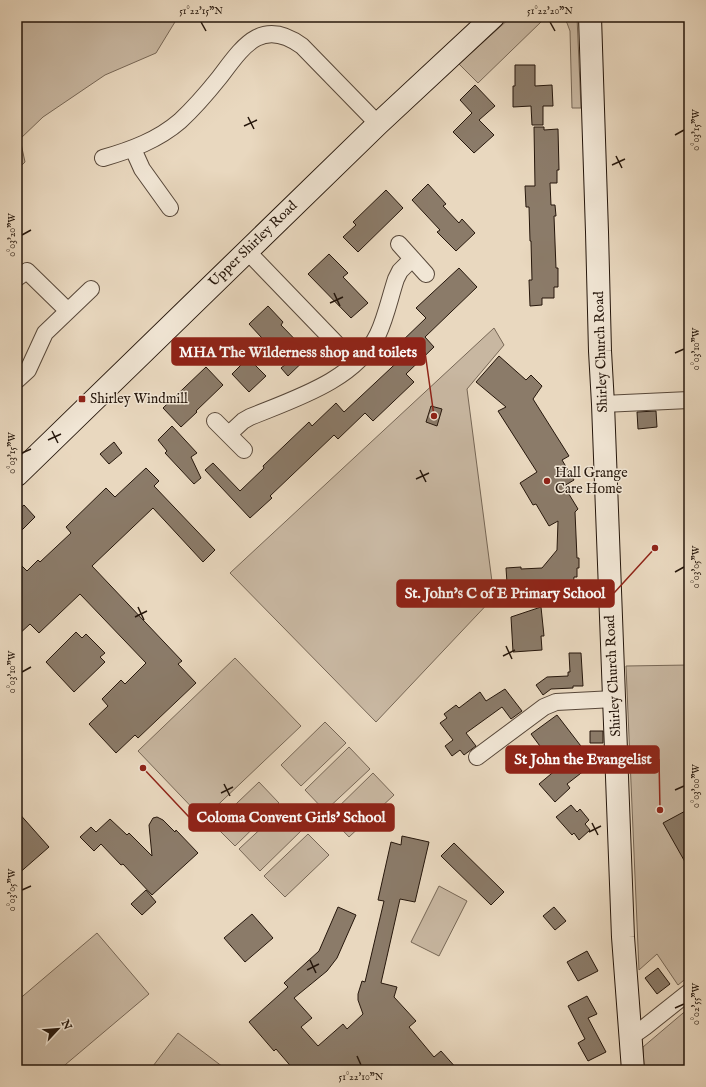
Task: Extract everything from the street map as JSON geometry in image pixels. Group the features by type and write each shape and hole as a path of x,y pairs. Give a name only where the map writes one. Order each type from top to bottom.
{"street":[{"name":"Upper Shirley Road","path":"17,475 378,124 493,17"},
{"name":"Shirley Church Road","path":"590,17 598,232 600,351 623,937 633,1070"},
{"path":"103,158 133,149 154,139 179,122 206,94 239,51 252,40 264,35 280,35 293,40 302,46 378,124"},
{"path":"133,149 142,169 170,208"},
{"path":"399,244 426,274"},
{"path":"247,251 355,364"},
{"path":"229,434 243,421 250,417 320,387 355,364 370,347 377,335 396,279 400,271 412,258"},
{"path":"17,278 27,271 68,310"},
{"path":"17,380 28,370 45,333 91,289"},
{"path":"603,404 689,400"},
{"path":"215,421 244,450"},
{"path":"477,757 550,704 556,702 614,699"},
{"path":"630,1034 645,1028 689,992"}],"shaded area":[{"path":"17,17 178,17 156,53 105,75 43,117 20,139 25,162 17,170"},
{"path":"511,17 551,17 542,21 478,83 459,64"},
{"path":"561,17 577,17 581,108 572,108 570,31 567,23"},
{"path":"494,328 504,345 467,389 494,597 376,722 230,573"},
{"path":"235,658 301,726 203,819 138,751"},
{"path":"689,665 689,976 678,985 657,954 639,970 626,666"},
{"path":"325,722 346,743 301,786 281,765"},
{"path":"349,747 370,769 325,811 305,790"},
{"path":"373,773 394,795 349,837 329,816"},
{"path":"259,782 279,803 235,846 214,825"},
{"path":"284,807 304,828 260,871 239,849"},
{"path":"308,834 329,855 285,897 264,876"},
{"path":"439,886 467,901 439,956 411,942"},
{"path":"97,933 149,994 59,1070 25,1070 17,1061 17,1001"},
{"path":"689,1008 689,1070 644,1070 643,1047"},
{"path":"178,1033 227,1070 150,1070"}],"building":[{"path":"515,65 535,65 535,86 552,85 553,106 543,106 543,125 532,125 531,106 513,107"},
{"path":"475,85 495,106 479,120 494,135 474,153 453,132 472,113 460,100"},
{"path":"534,127 544,127 544,130 558,129 559,170 557,170 557,183 550,183 551,205 555,205 556,216 554,216 558,287 554,287 554,298 542,298 542,305 530,306 529,280 532,280 531,241 529,207 526,207 525,186 535,186"},
{"path":"428,184 446,204 443,206 459,223 462,219 475,233 456,251 437,232 440,230 412,200"},
{"path":"386,190 403,208 358,252 343,237 356,225 353,222"},
{"path":"329,254 348,273 343,277 368,303 351,318 308,274"},
{"path":"459,268 477,287 425,337 434,347 406,374 414,382 373,421 365,413 338,439 334,435 270,496 272,498 250,518 205,470 213,463 240,491 264,468 263,466 309,422 312,426 336,403 344,412 407,353 399,344 426,318 416,308"},
{"path":"268,306 283,322 281,325 310,355 288,376 281,368 286,364 249,324"},
{"name":"Hall Grange Care Home","path":"499,356 526,380 531,375 542,386 533,399 569,456 562,460 574,480 564,486 578,509 575,512 577,558 579,558 579,568 577,568 577,577 574,577 573,587 563,586 563,591 556,592 556,595 548,596 548,598 508,598 506,568 542,568 557,550 558,521 549,526 536,504 533,505 520,483 537,472 498,411 506,407 476,382"},
{"path":"248,358 266,376 249,392 232,374"},
{"path":"206,367 223,385 181,427 163,408"},
{"path":"431,406 442,409 437,426 426,422"},
{"path":"656,411 657,427 638,429 637,412"},
{"path":"172,426 197,453 191,457 201,478 194,484 165,453 167,451 158,440"},
{"path":"114,442 122,453 109,464 100,454"},
{"path":"146,468 159,481 154,486 215,550 203,562 153,508 92,566 182,661 178,664 196,683 138,738 135,735 116,753 89,724 108,706 102,699 121,680 125,684 146,663 80,594 39,633 30,624 17,636 17,561 27,571 38,560 40,562 71,533 66,527 106,488 115,497"},
{"path":"24,505 35,517 17,535 17,511"},
{"path":"541,607 544,636 541,636 542,650 513,652 511,617"},
{"path":"76,632 82,638 86,634 105,653 100,657 105,662 74,692 46,662"},
{"path":"569,653 581,653 583,686 551,689 543,695 536,685 547,677 568,676 568,672 570,672"},
{"path":"505,689 522,711 511,719 502,707 466,733 476,746 464,755 460,750 452,756 445,746 453,740 440,723 447,718 444,714 456,705 459,708 480,692 486,701"},
{"path":"557,715 594,763 567,784 570,788 555,802 539,784 557,769 531,734"},
{"path":"590,731 603,731 603,743 590,743"},
{"path":"571,805 577,812 580,809 589,820 585,824 590,830 579,840 574,833 572,835 556,817"},
{"path":"689,809 689,869 663,823"},
{"path":"17,811 49,847 17,875"},
{"path":"157,817 163,820 175,832 176,830 198,853 152,895 123,864 121,865 101,844 94,851 80,837 91,827 96,832 110,819 127,835 129,833 152,856 149,825 153,818"},
{"path":"402,836 429,842 415,902 400,899 381,983 397,987 394,997 416,1021 409,1027 434,1057 441,1051 458,1070 294,1070 276,1049 274,1051 249,1022 288,987 284,983 319,951 338,907 356,915 337,958 327,971 294,998 312,1018 301,1027 318,1046 343,1024 347,1029 363,1014 358,1000 358,994 362,981 365,982 384,901 378,900 391,842 401,845"},
{"path":"454,843 504,892 491,905 441,856"},
{"path":"146,890 156,902 142,915 131,904"},
{"path":"554,907 566,921 555,930 543,916"},
{"path":"252,914 273,938 245,962 224,938"},
{"path":"587,951 598,971 578,981 567,962"},
{"path":"658,968 670,984 657,994 645,978"},
{"path":"587,996 597,1014 588,1018 606,1052 588,1061 578,1043 585,1039 568,1006"}],"place":[{"name":"Shirley Windmill","path":"82,399"},
{"name":"MHA The Wilderness shop and toilets","path":"434,416"},
{"name":"Hall Grange Care Home","path":"547,481"},
{"name":"St. John's C of E Primary School","path":"655,548"},
{"name":"Coloma Convent Girls' School","path":"143,768"},
{"name":"St John the Evangelist","path":"660,810"}]}
